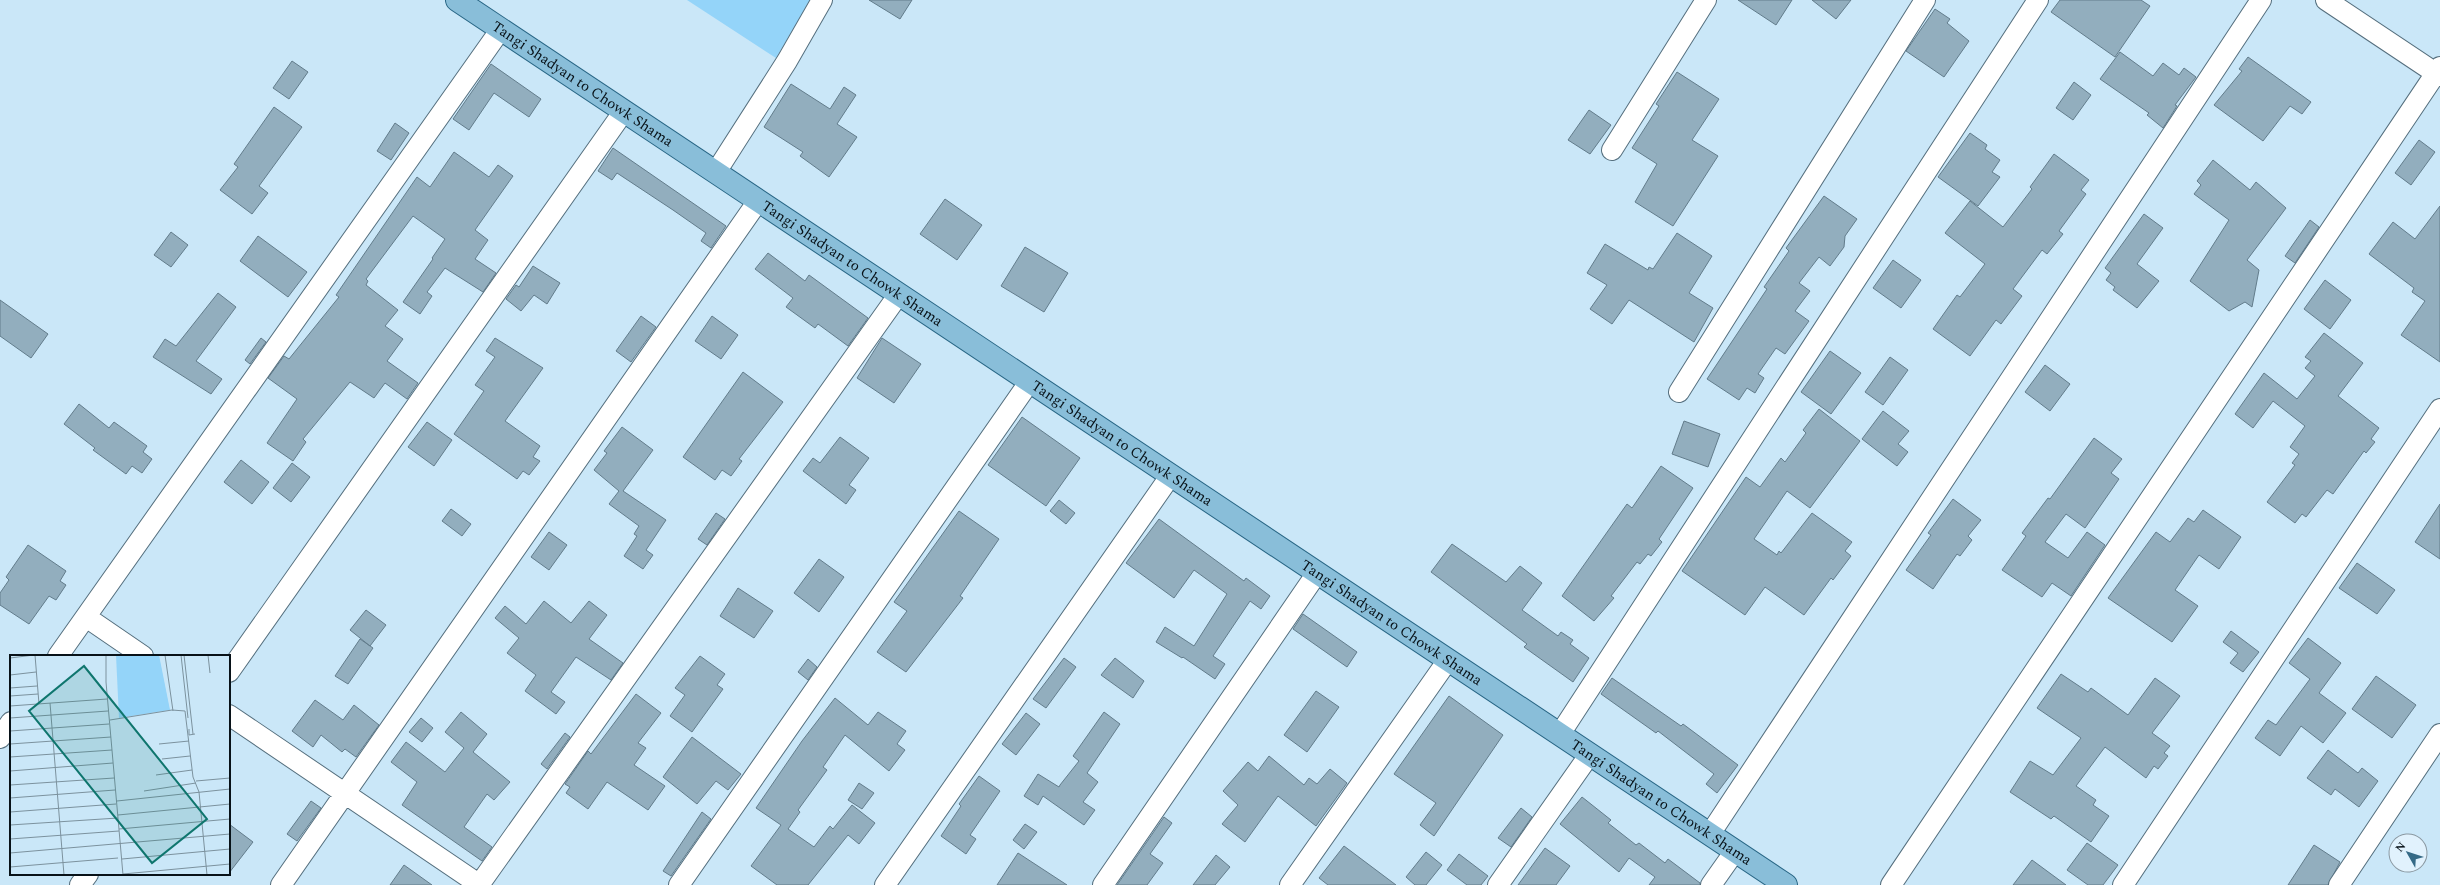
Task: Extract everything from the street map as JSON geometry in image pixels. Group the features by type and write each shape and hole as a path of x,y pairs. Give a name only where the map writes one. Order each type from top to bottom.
{"main road":[{"name":"Tangi Shadyan to Chowk Shama","path":"457,0 1786,885"}],"street":[{"path":"716,172 787,61 822,0"},
{"path":"1612,150 1706,0"},
{"path":"1679,392 1925,0"},
{"path":"1560,734 2038,0"},
{"path":"1710,834 2261,0"},
{"path":"1891,885 2439,72 2326,0"},
{"path":"59,655 501,29"},
{"path":"230,671 624,111"},
{"path":"281,885 758,201"},
{"path":"230,716 479,885 899,294"},
{"path":"679,885 1030,382"},
{"path":"2123,885 2440,409"},
{"path":"885,885 1171,475"},
{"path":"1102,885 1316,573"},
{"path":"86,617 142,655"},
{"path":"1290,885 1448,660"},
{"path":"0,715 10,721"},
{"path":"0,738 10,723"},
{"path":"2339,885 2440,734"},
{"path":"1498,885 1590,754"},
{"path":"1711,885 1735,851"},
{"path":"80,885 87,875"}],"shaded area":[{"path":"687,0 810,0 776,58"}],"building":[{"path":"869,0 912,0 900,19"},
{"path":"1738,0 1792,0 1776,25"},
{"path":"1812,0 1851,0 1836,19"},
{"path":"2060,0 2141,0 2150,6 2115,57 2051,12"},
{"path":"1935,9 1950,19 1947,23 1969,41 1944,77 1906,51"},
{"path":"2120,52 2153,76 2163,63 2179,75 2184,68 2196,77 2175,105 2177,106 2163,128 2147,115 2149,113 2100,79"},
{"path":"2248,57 2311,102 2302,114 2290,106 2263,141 2214,105 2242,71 2239,69"},
{"path":"292,61 308,72 289,99 273,88"},
{"path":"491,64 541,99 529,117 494,93 469,130 453,119"},
{"path":"1677,72 1719,99 1692,140 1718,156 1673,226 1635,202 1657,164 1632,148 1659,106 1656,104"},
{"path":"2074,82 2091,95 2073,120 2056,108"},
{"path":"791,84 830,109 844,87 856,95 837,124 857,137 829,177 800,156 803,152 764,127"},
{"path":"274,107 302,127 259,186 268,193 252,214 220,190 238,167 234,164"},
{"path":"1589,110 1611,125 1590,154 1568,140"},
{"path":"395,123 409,133 391,160 377,151"},
{"path":"1970,133 1987,145 1985,149 2000,160 1992,172 2000,177 1978,206 1938,177"},
{"path":"2419,140 2435,152 2411,185 2395,173"},
{"path":"613,148 726,226 711,248 701,241 706,233 673,210 617,173 612,180 598,171"},
{"path":"454,152 489,177 498,165 513,176 475,230 488,240 475,259 496,273 483,292 445,268 427,292 432,296 420,314 403,302 445,239 413,216 366,279 368,281 366,285 398,310 385,326 403,339 387,361 418,383 407,399 385,383 374,398 350,382 303,439 306,442 293,461 267,443 297,399 268,378 284,356 289,359 339,297 336,295 417,177 430,187"},
{"path":"2054,154 2089,180 2081,190 2086,194 2059,231 2063,234 2047,254 2042,250 2013,289 2022,296 2001,324 1996,320 1970,356 1933,329 1957,295 1960,297 1985,264 1945,233 1970,201 2003,227 2032,189 2030,187"},
{"path":"2213,160 2250,190 2256,182 2286,208 2247,260 2259,270 2252,307 2245,302 2229,311 2190,281 2229,220 2194,194 2201,185 2197,181"},
{"path":"1824,196 1857,219 1845,236 1844,247 1830,266 1819,257 1799,283 1810,291 1795,311 1809,321 1785,354 1776,348 1758,374 1764,378 1755,393 1747,388 1739,400 1707,379 1767,289 1764,287 1789,251 1786,248"},
{"path":"945,199 982,225 957,260 920,234"},
{"path":"2440,206 2440,362 2401,335 2425,301 2412,292 2414,288 2369,254 2393,222 2415,239"},
{"path":"2144,214 2163,228 2137,264 2159,281 2137,308 2113,290 2115,287 2106,280 2111,273 2105,268"},
{"path":"2310,220 2319,227 2295,263 2285,256"},
{"path":"171,232 188,245 171,267 154,255"},
{"path":"1677,233 1712,256 1689,293 1713,308 1694,342 1629,300 1612,324 1590,309 1607,285 1587,273 1605,244 1648,270 1649,267 1653,269"},
{"path":"258,236 307,272 288,297 240,261"},
{"path":"1025,247 1068,273 1044,312 1001,286"},
{"path":"768,253 805,281 809,275 868,318 848,346 818,324 815,328 786,307 793,298 755,269"},
{"path":"1893,260 1921,280 1901,308 1873,288"},
{"path":"533,266 560,283 547,304 534,295 521,311 506,299 516,285 519,287"},
{"path":"2325,280 2351,300 2330,329 2304,309"},
{"path":"218,293 236,307 196,361 222,379 211,394 153,357 165,339 176,346"},
{"path":"0,300 48,334 31,358 0,336"},
{"path":"641,316 656,327 631,362 616,351"},
{"path":"712,316 738,335 721,359 695,341"},
{"path":"2324,333 2363,363 2338,396 2379,428 2371,439 2375,442 2366,453 2364,451 2333,494 2327,490 2306,517 2302,514 2295,523 2267,502 2295,465 2292,463 2299,454 2290,447 2305,426 2273,401 2253,428 2235,414 2264,373 2297,399 2315,376 2305,368 2311,361 2305,357"},
{"path":"261,338 266,342 250,364 245,360"},
{"path":"495,338 543,368 505,421 540,446 533,457 540,461 529,475 523,471 517,479 454,434 484,391 475,385 495,357 486,351"},
{"path":"882,338 921,364 894,403 857,378"},
{"path":"1830,351 1861,373 1831,414 1801,392"},
{"path":"1890,357 1908,370 1883,405 1865,392"},
{"path":"2045,365 2070,384 2050,411 2025,392"},
{"path":"743,372 783,402 739,459 742,461 731,476 722,470 715,480 683,457"},
{"path":"79,404 109,428 114,422 147,446 143,452 152,459 142,473 132,466 126,474 93,450 95,448 64,424"},
{"path":"1819,409 1860,441 1810,508 1787,491 1754,539 1777,555 1779,551 1781,553 1812,513 1852,542 1845,551 1851,556 1833,580 1831,578 1804,615 1765,587 1745,615 1682,571 1746,477 1760,487 1781,458 1785,462 1806,433 1803,430"},
{"path":"1883,411 1909,431 1898,444 1908,452 1897,466 1862,439"},
{"path":"1022,417 1080,458 1046,506 988,465"},
{"path":"1684,421 1720,434 1708,467 1672,454"},
{"path":"427,422 452,440 434,466 408,447"},
{"path":"622,427 653,450 623,491 666,520 646,550 653,555 643,569 624,556 637,536 634,534 639,526 609,504 619,491 594,470 607,453 604,451"},
{"path":"840,437 869,458 849,485 856,490 846,504 803,471 813,458 820,463"},
{"path":"2094,438 2122,459 2111,473 2119,479 2085,528 2066,514 2045,542 2068,558 2087,532 2105,545 2071,596 2052,583 2042,597 2002,570 2026,536 2022,533 2048,498 2050,499"},
{"path":"241,460 269,482 252,504 224,482"},
{"path":"292,463 310,477 291,502 273,488"},
{"path":"1661,466 1693,488 1659,539 1662,542 1651,556 1648,554 1640,564 1637,562 1611,596 1614,598 1594,621 1562,596 1627,504 1632,508"},
{"path":"1953,499 1981,520 1968,536 1972,540 1960,556 1957,554 1933,589 1906,570 1931,535 1928,533"},
{"path":"1059,500 1075,513 1066,524 1050,511"},
{"path":"2440,504 2440,559 2415,542"},
{"path":"451,509 471,524 462,536 442,521"},
{"path":"2203,510 2241,537 2219,569 2199,555 2175,590 2198,606 2172,642 2108,598 2156,532 2170,542 2188,518 2194,522"},
{"path":"959,511 999,539 960,596 963,598 906,672 877,652 907,611 894,602"},
{"path":"716,513 725,519 707,545 698,539"},
{"path":"1159,519 1244,581 1246,578 1270,596 1261,609 1250,601 1213,656 1225,664 1215,679 1183,657 1182,658 1156,642 1165,627 1194,646 1227,594 1194,570 1174,598 1126,563"},
{"path":"549,532 567,545 549,570 531,557"},
{"path":"1452,544 1506,582 1520,566 1542,583 1522,610 1558,636 1561,632 1573,640 1570,644 1589,658 1573,682 1524,647 1527,644 1431,572"},
{"path":"28,545 66,571 60,581 66,585 56,600 49,596 29,624 0,605 0,593 9,580 6,577"},
{"path":"819,559 844,577 819,612 794,593"},
{"path":"2357,563 2395,590 2377,614 2339,588"},
{"path":"738,588 773,611 754,638 720,616"},
{"path":"544,601 571,623 589,601 607,615 589,639 623,663 611,680 576,657 551,692 565,702 556,714 525,691 536,675 507,653 519,638 495,618 505,606 526,624"},
{"path":"366,610 386,625 370,646 350,630"},
{"path":"1303,614 1357,652 1347,667 1293,629"},
{"path":"2231,631 2259,652 2243,672 2230,663 2238,653 2223,642"},
{"path":"2308,638 2341,663 2319,693 2346,713 2323,743 2301,726 2280,756 2255,738 2268,720 2276,725 2310,679 2289,663"},
{"path":"360,639 373,648 348,684 335,676"},
{"path":"700,656 725,674 717,685 723,689 692,732 670,716 685,695 675,688"},
{"path":"1064,658 1076,667 1046,708 1033,699"},
{"path":"1115,658 1144,681 1133,698 1101,675"},
{"path":"808,659 817,667 808,680 798,672"},
{"path":"2061,674 2088,692 2091,688 2128,715 2155,678 2180,696 2152,733 2170,746 2164,753 2168,756 2158,769 2154,766 2146,778 2105,747 2076,786 2096,800 2093,805 2109,816 2091,842 2054,816 2051,819 2010,792 2030,761 2053,775 2081,738 2037,708"},
{"path":"2376,676 2416,705 2392,738 2352,709"},
{"path":"1612,678 1681,726 1683,724 1738,765 1717,793 1706,784 1714,774 1658,731 1656,733 1601,694"},
{"path":"1316,691 1339,707 1307,752 1284,735"},
{"path":"636,694 661,713 638,743 646,748 634,765 665,786 648,810 607,782 588,809 566,793 570,787 565,784 588,751 591,754"},
{"path":"1449,696 1503,735 1434,836 1420,825 1436,803 1394,774"},
{"path":"835,698 868,725 878,712 906,731 897,744 905,750 889,771 845,735 823,767 827,770 798,810 800,812 788,829 814,847 830,826 833,829 852,805 875,823 859,844 848,835 808,885 777,885 751,866 781,825 756,808 802,741"},
{"path":"315,700 343,720 354,705 379,725 356,757 345,749 342,752 321,735 313,747 292,731"},
{"path":"461,712 487,734 473,752 510,782 494,800 487,794 464,827 492,847 482,861 402,805 417,782 391,762 406,742 445,772 464,748 445,732"},
{"path":"1104,712 1120,724 1087,773 1098,782 1083,802 1095,810 1084,825 1043,796 1038,805 1024,796 1038,774 1059,787 1079,761 1073,756"},
{"path":"1026,713 1040,724 1016,755 1002,744"},
{"path":"421,718 433,728 422,742 409,732"},
{"path":"565,733 570,737 547,769 541,764"},
{"path":"692,737 741,774 728,790 716,781 697,804 663,777"},
{"path":"2328,750 2358,773 2362,768 2378,781 2359,807 2335,789 2331,795 2307,778"},
{"path":"1269,756 1304,785 1309,778 1317,784 1330,769 1347,783 1316,826 1278,796 1245,842 1222,824 1238,805 1223,791 1248,762 1258,771"},
{"path":"979,776 1000,791 970,835 976,839 966,854 941,836 961,806 959,804"},
{"path":"859,783 874,793 862,809 848,800"},
{"path":"1582,797 1611,820 1608,823 1636,845 1639,843 1665,863 1668,859 1700,883 1700,885 1649,885 1655,877 1629,858 1619,872 1560,824"},
{"path":"311,801 321,808 297,841 287,834"},
{"path":"1521,808 1532,817 1511,847 1498,838"},
{"path":"702,812 711,819 671,876 663,871"},
{"path":"1164,817 1172,823 1150,854 1163,863 1147,885 1117,885"},
{"path":"1025,824 1037,832 1024,849 1013,840"},
{"path":"230,825 253,842 230,872"},
{"path":"2087,843 2118,865 2103,885 2088,885 2067,870"},
{"path":"2314,845 2340,862 2328,885 2288,885"},
{"path":"1344,846 1396,885 1328,885 1319,878"},
{"path":"1545,848 1570,866 1556,885 1518,885"},
{"path":"1426,852 1442,865 1426,885 1415,885 1406,877"},
{"path":"1018,853 1067,885 997,885"},
{"path":"1459,854 1488,876 1481,885 1467,885 1447,870"},
{"path":"1216,855 1230,867 1215,885 1193,885"},
{"path":"2032,860 2066,885 2013,885"},
{"path":"404,865 432,885 390,885"}]}
